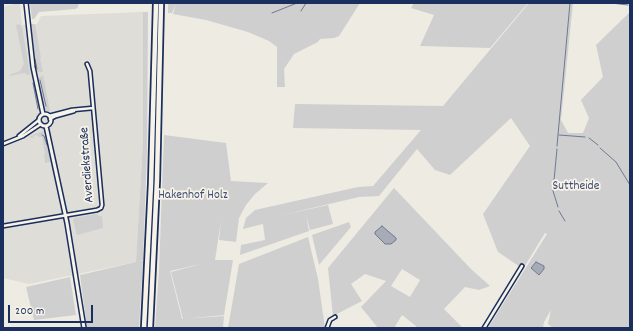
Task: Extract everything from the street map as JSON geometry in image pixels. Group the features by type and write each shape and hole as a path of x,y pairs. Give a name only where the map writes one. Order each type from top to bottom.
{"highway":[{"path":"144,328 151,184 156,3"},
{"path":"150,328 157,180 161,3"}],"street":[{"path":"26,3 32,59 43,114"},
{"name":"Averdiekstraße","path":"66,216 97,210 101,208 102,205 90,71 87,64"},
{"name":"Averdiekstraße","path":"50,117 93,108"},
{"path":"43,114 50,117 49,124 46,126 66,216 84,328"},
{"path":"18,138 39,120 40,116 43,114"},
{"path":"39,120 41,124 46,126"},
{"path":"3,144 24,136 41,124"},
{"path":"3,226 66,216"},
{"path":"484,328 522,266"},
{"path":"328,328 330,320 335,317"}],"shaded area":[{"path":"17,3 20,4 22,25 37,24 41,16 143,12 143,141 136,262 29,284 3,278 3,7"},
{"path":"382,226 396,238 396,240 391,244 385,244 375,234 375,232"},
{"path":"536,262 544,266 544,269 539,275 531,268"}],"green space":[{"path":"30,3 79,3 76,9 39,12 34,19 32,19"},
{"path":"168,3 360,3 339,36 320,39 318,42 294,54 284,69 285,87 277,87 277,47 269,41 248,32 206,20 173,14 176,4 172,13 168,13"},
{"path":"414,3 528,3 490,48 420,46 434,15 411,8"},
{"name":"Suttheide","path":"529,3 573,3 561,120 568,133 583,133 589,118 581,100 603,77 596,45 630,12 630,328 553,328 548,324 551,310 544,322 543,328 488,328 547,234 545,233 523,269 498,252 483,214 530,146 511,118 450,175 435,170 417,149 379,196 359,197 278,216 328,205 333,224 310,230 306,215 309,231 240,255 241,245 265,240 263,224 243,229 246,218 255,210 358,187 373,186 421,130 293,128 295,104 443,106"},
{"path":"143,12 148,12 147,151 143,260 140,261 143,261 139,328 87,328 80,275 136,262 143,141"},
{"path":"19,24 22,27 30,74 27,75 25,73 9,76 20,71 24,64 16,25"},
{"path":"30,24 35,24 43,72 37,72"},
{"path":"43,75 50,111 47,111 44,108 38,78"},
{"path":"43,131 50,162 45,163 42,137 37,135 33,136 34,138 31,138 30,136"},
{"name":"Hakenhof Holz","path":"164,135 226,143 231,181 268,183 255,194 246,205 239,218 236,242 219,240 221,221 215,260 233,260 224,315 186,319 224,316 223,328 155,328 159,271","holes":["201,264 171,272 183,319 170,271"]},
{"path":"394,188 471,269 490,286 479,290 465,287 444,309 463,328 416,328 416,326 402,315 394,328 378,328 361,307 386,281 365,274 351,284 362,301 333,316 328,268","holes":["402,269 420,280 410,297 391,286"]},
{"path":"97,214 102,216 103,228 77,235 73,220 74,218"},
{"path":"349,222 351,227 319,265 312,235"},
{"path":"308,237 318,279 325,328 228,328 239,264"},
{"path":"70,277 76,315 34,320 26,287"}],"waterway":[{"path":"272,13 297,3"},
{"path":"301,11 306,3"},
{"path":"557,146 570,3"},
{"path":"611,3 628,5"},
{"path":"35,59 37,69"},
{"path":"40,80 46,106"},
{"path":"33,83 38,109"},
{"path":"42,135 44,136 47,145"},
{"path":"559,135 585,137"},
{"path":"589,138 598,145"},
{"path":"600,148 616,162 630,185"},
{"path":"557,149 553,191 558,207"},
{"path":"559,211 565,221"}]}
